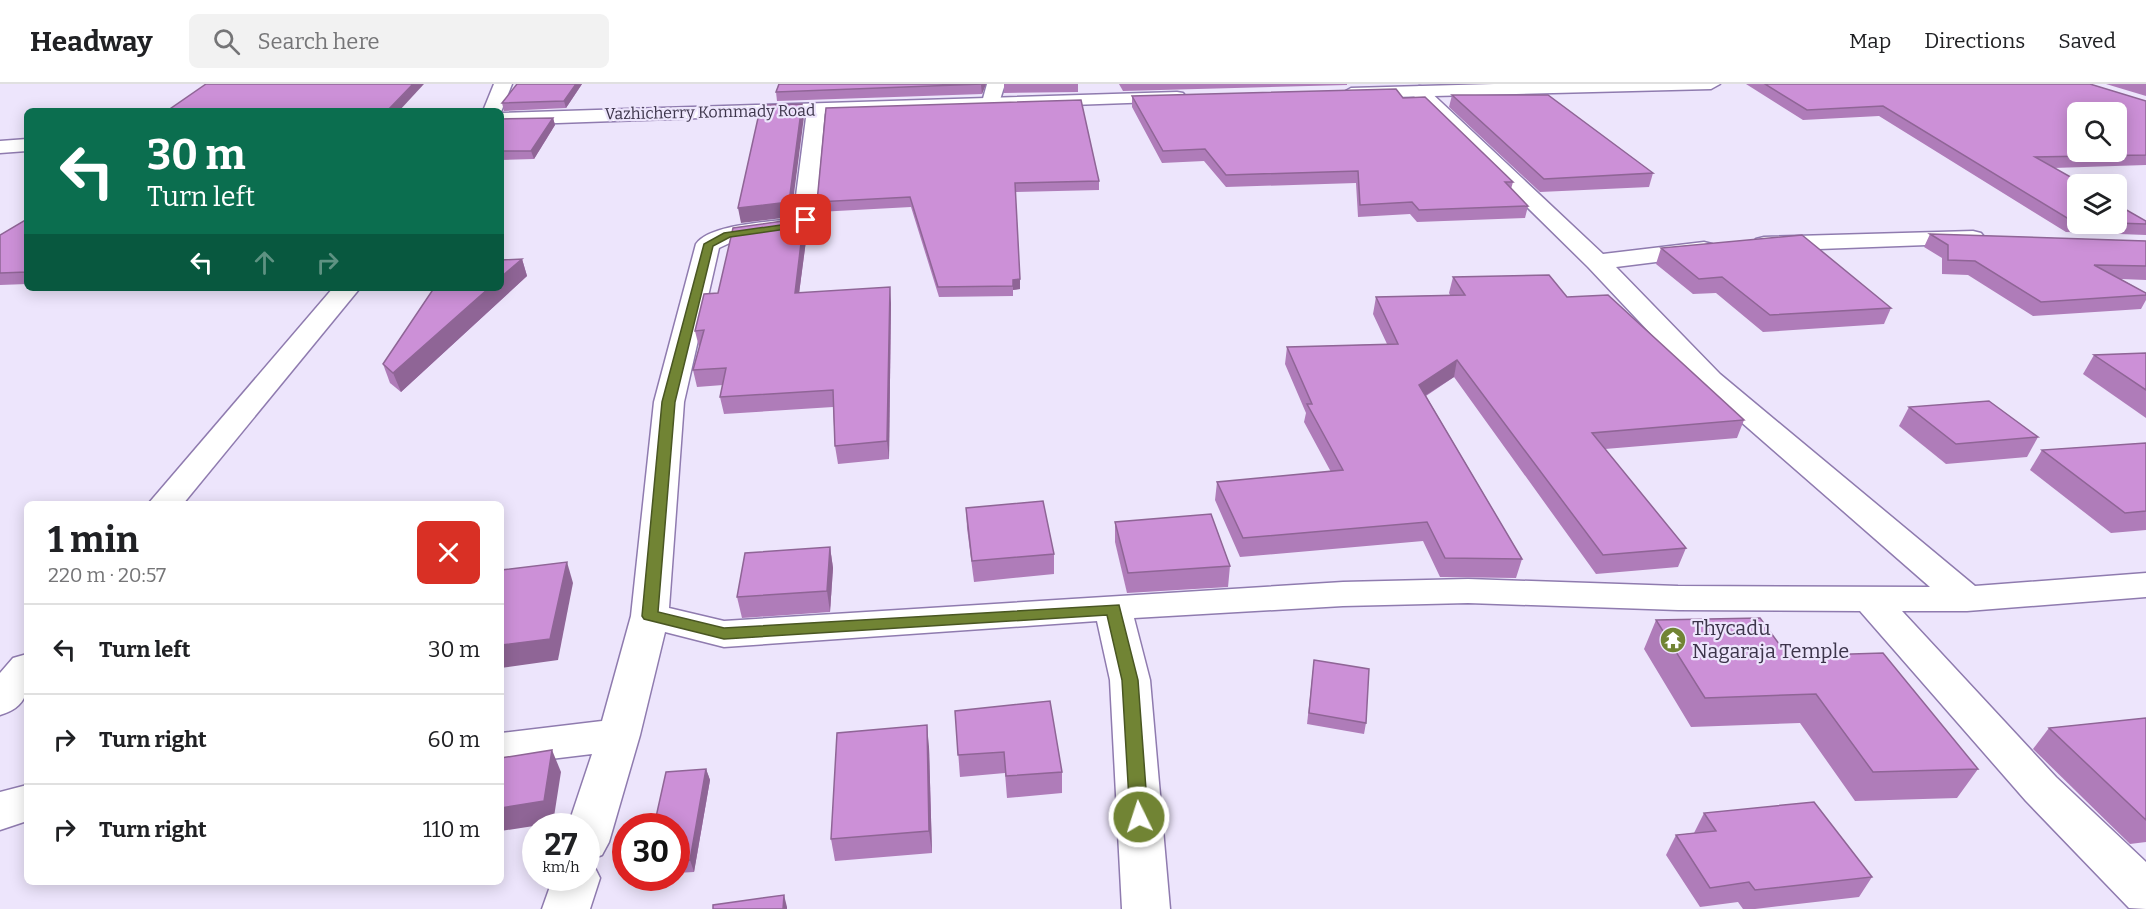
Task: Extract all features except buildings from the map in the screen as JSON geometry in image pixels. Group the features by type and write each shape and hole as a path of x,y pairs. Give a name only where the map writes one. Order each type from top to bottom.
{"street":[{"path":"493,108 503,84"},
{"path":"1336,93 1711,84"},
{"path":"1419,91 1597,262 1710,381 1967,599"},
{"name":"Vazhicherry Kommady Road","path":"504,119 816,110 994,93 1193,97"},
{"path":"595,813 619,735 650,616 669,402 708,244 728,235 804,224 816,110"},
{"path":"1597,262 1734,246 1991,237"},
{"path":"168,501 344,291"},
{"path":"650,616 724,634 1113,609 1217,600 1468,591 1678,598 1967,599 2146,585"},
{"path":"1870,599 2041,789 2146,893"},
{"path":"1113,609 1130,680 1146,909"},
{"path":"0,700 24,672"},
{"path":"504,749 619,735"},
{"path":"566,909 572,891"}],"place":[{"name":"Thycadu Nagaraja Temple","path":"1673,640"}],"route":[{"path":"806,220 804,224 795,226 728,235 714,239 708,244 669,402 650,616 724,634 1113,609 1130,680 1139,817"}]}
